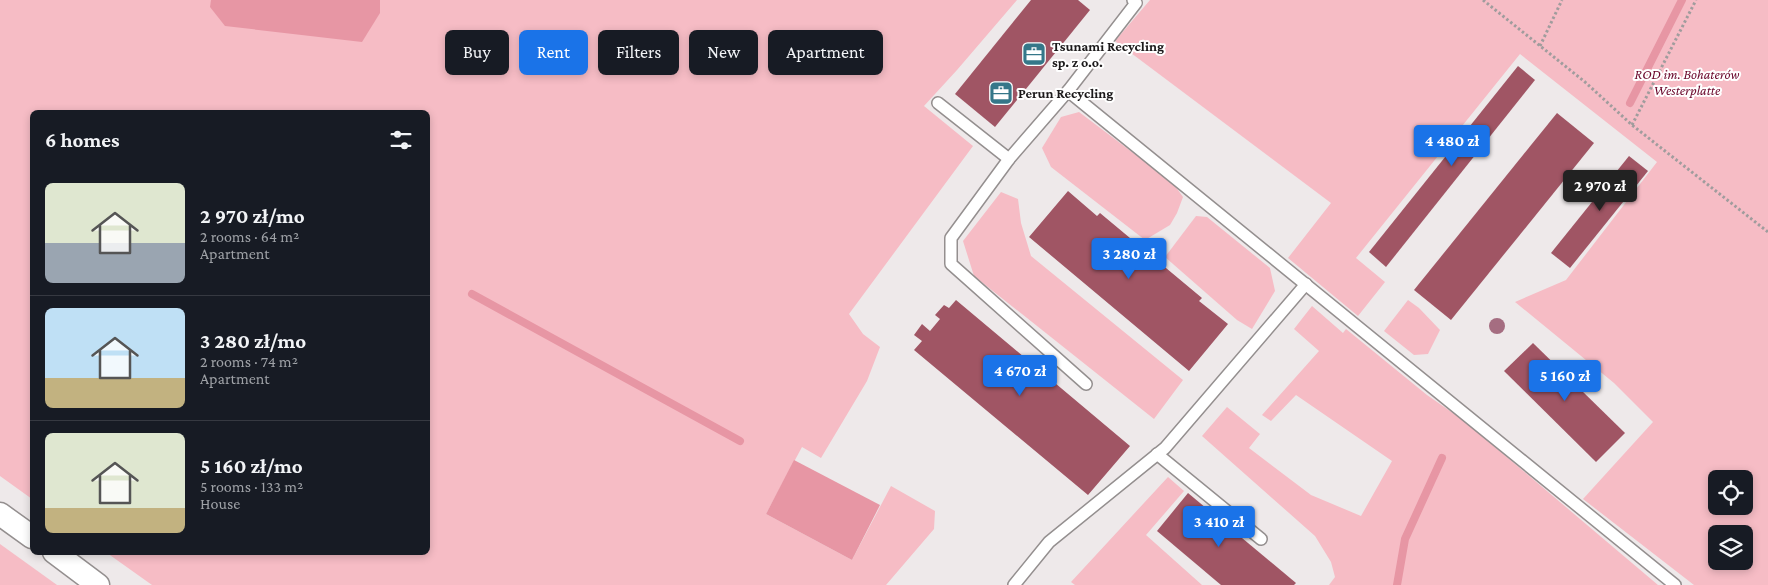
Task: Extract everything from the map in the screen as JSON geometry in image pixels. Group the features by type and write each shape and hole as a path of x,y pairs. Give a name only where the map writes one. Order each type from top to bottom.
{"street":[{"path":"2,516 30,536"},
{"path":"58,555 98,585"}],"lane":[{"path":"1086,384 951,264 951,238 1009,159 1068,92 1136,3 1133,0"},
{"path":"1068,92 1675,585"},
{"path":"938,103 1009,159"},
{"path":"1014,585 1049,542 1164,448 1306,284"},
{"path":"1157,454 1261,539"}],"path":[{"path":"1484,0 1585,82 1632,125 1768,232"},
{"path":"1540,46 1562,0"},
{"path":"1632,125 1696,0"}],"green space":[{"path":"0,0 1017,0 924,106 973,146 849,314 863,334 880,347 867,381 821,458 802,447 766,514 852,560 891,486 935,511 934,529 886,585 152,585 110,555 430,555 430,110 30,110 30,498 0,476"},
{"name":"ROD im. Bohaterów Westerplatte","path":"1150,0 1768,0 1768,585 1694,585 1583,499 1653,422 1614,383 1515,302 1566,280 1657,162 1520,54 1356,258 1385,282 1358,316 1288,258 1331,203 1115,41"},
{"path":"1079,112 1173,183 1183,197 1170,225 1145,240 1051,167 1042,148 1061,117"},
{"path":"1001,192 1018,199 1021,223 1031,256 1183,380 1154,419 974,276 963,241"},
{"path":"1196,216 1207,217 1270,268 1275,291 1252,329 1237,320 1165,257"},
{"path":"1408,300 1419,308 1440,330 1428,354 1414,355 1384,331"},
{"path":"1312,306 1343,333 1346,329 1427,395 1463,420 1658,585 1329,585 1335,577 1331,562 1315,536 1202,436 1227,407 1260,434 1249,448 1311,495 1361,516 1392,461 1296,395 1271,421 1262,415 1319,351 1294,329"},
{"path":"1168,477 1184,491 1146,535 1202,585 1075,585 1071,582"},
{"path":"0,544 57,585 0,585"}],"shaded area":[{"path":"211,0 380,0 380,13 362,42 225,26 210,7"},
{"path":"794,460 880,505 852,560 766,514"}],"building":[{"path":"1031,0 1078,0 1090,10 995,127 955,94"},
{"path":"1518,66 1535,80 1386,267 1369,252"},
{"path":"1557,113 1594,143 1451,320 1414,290"},
{"path":"1629,156 1648,171 1570,268 1551,253"},
{"path":"1068,191 1097,216 1100,213 1202,298 1199,301 1228,324 1189,371 1029,237"},
{"path":"956,300 1130,446 1088,495 914,350 922,341 914,335 922,324 930,331 940,319 935,315 944,305 949,308"},
{"path":"1533,343 1625,433 1596,462 1504,371"},
{"path":"1188,493 1296,583 1294,585 1221,585 1157,531"}],"waterway":[{"path":"1630,103 1682,0"},
{"path":"472,294 740,441"},
{"path":"1397,585 1405,539 1442,458"}],"place":[{"name":"Tsunami Recycling sp. z o.o.","path":"1034,54"},
{"name":"Perun Recycling","path":"1001,93"}]}
